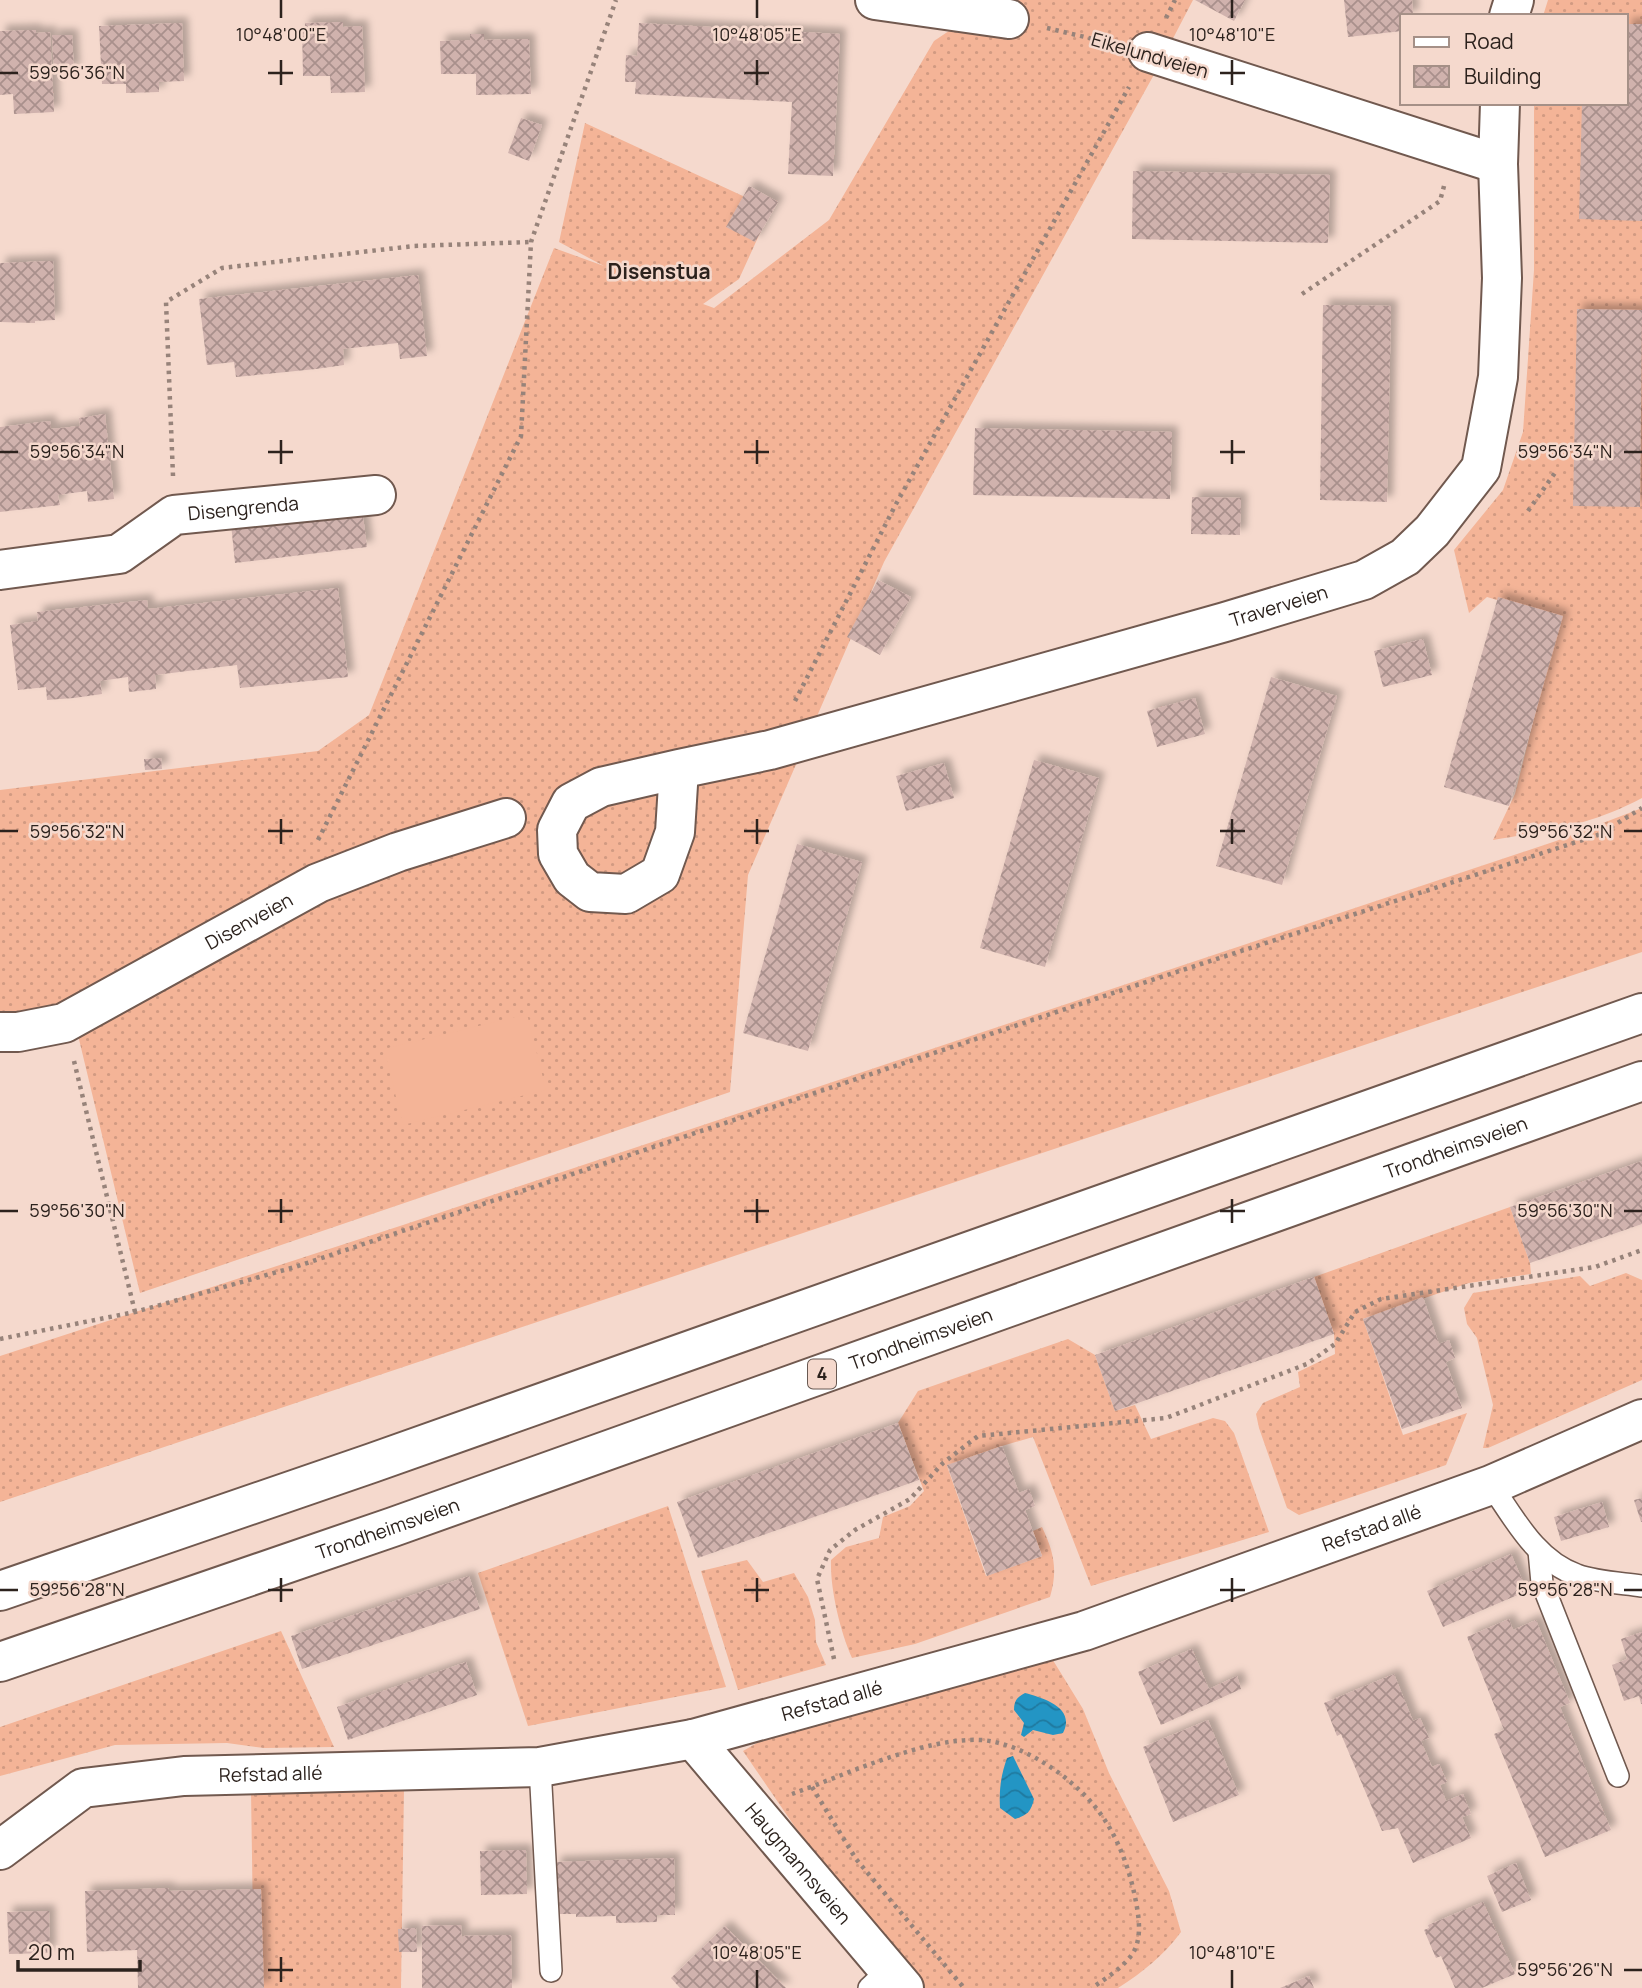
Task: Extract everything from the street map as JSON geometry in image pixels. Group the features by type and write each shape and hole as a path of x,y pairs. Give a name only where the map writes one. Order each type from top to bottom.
{"main road":[{"path":"874,0 1009,19"},
{"name":"Eikelundveien","path":"1148,52 1498,164"},
{"name":"Traverveien","path":"679,769 770,750 1225,622 1364,580 1405,557 1432,531 1481,468 1498,377 1502,278 1498,164 1500,105"},
{"name":"Disengrenda","path":"0,570 119,554 174,515 376,495"},
{"name":"Disenveien","path":"0,1032 64,1023 94,1004 318,883 398,852 506,818"},
{"path":"0,1591 372,1463 1642,1013"},
{"name":"Trondheimsveien","path":"0,1662 393,1528 1642,1082"},
{"name":"Refstad allé","path":"0,1850 83,1788 184,1776 540,1766 692,1738 1084,1631 1490,1485 1642,1419"},
{"name":"Haugmannsveien","path":"692,1738 752,1809 887,1982"}],"lane":[{"path":"1490,1485 1538,1551 1558,1566 1578,1576 1642,1586"},
{"path":"1538,1551 1542,1584 1618,1776"},
{"path":"540,1766 551,1971"}],"path":[{"path":"288,900 520,436 531,242 616,0"},
{"name":"Eikelundveien","path":"1009,19 1148,52"},
{"path":"770,750 896,505 1148,52"},
{"path":"1302,294 1440,201 1454,149"},
{"path":"174,515 166,302 222,268 414,246 531,242"},
{"path":"1528,511 1557,470"},
{"path":"0,1339 135,1312 295,1267 1155,979 1598,835 1642,808"},
{"path":"64,1023 135,1312"},
{"path":"842,1698 817,1579 830,1550 855,1530 911,1500 943,1463 978,1436 1166,1418 1307,1364 1335,1344 1355,1312 1381,1299 1595,1267 1642,1250"},
{"path":"752,1809 932,1746 980,1740 1017,1748 1052,1767 1088,1799 1107,1822 1133,1889 1139,1919 1139,1938 1132,1954 1092,1988"},
{"path":"812,1787 856,1859 964,1988"}],"shaded area":[{"path":"995,0 1193,0 884,562 748,875 730,1092 140,1293 77,1031 0,1032 0,790 318,751 369,715 554,248 604,266 559,242 585,123 771,209 739,279 703,304 714,308 829,220 934,41"},
{"path":"1548,0 1642,0 1642,798 1587,821 1493,840 1515,794 1559,618 1487,597 1469,613 1454,550 1503,490 1523,432 1534,270 1534,105 1628,105 1628,14 1544,14"},
{"path":"1642,808 1642,952 0,1502 0,1356 403,1225 1556,841"},
{"path":"527,1014 546,1090 403,1125 384,1049"},
{"path":"1510,1207 1530,1263 1531,1274 1469,1283 1363,1319 1403,1435 1467,1413 1446,1465 1299,1515 1287,1508 1256,1414 1263,1403 1300,1387 1298,1372 1335,1354 1334,1334 1314,1277"},
{"path":"1626,1273 1642,1280 1642,1380 1483,1448 1493,1405 1477,1338 1467,1324 1464,1308 1473,1293 1580,1276 1590,1286"},
{"path":"1068,1339 1095,1355 1115,1411 1135,1405 1151,1439 1213,1418 1225,1421 1234,1433 1269,1532 1091,1586 1033,1437 1002,1446 947,1466 986,1576 1042,1556 1033,1531 1042,1527 1054,1561 1050,1597 915,1644 852,1658 837,1610 831,1560 846,1547 879,1538 883,1517 910,1506 924,1491 898,1423 918,1391"},
{"path":"668,1506 726,1687 528,1726 478,1573"},
{"path":"747,1560 763,1582 794,1573 808,1597 815,1620 816,1642 826,1665 738,1690 701,1571"},
{"path":"281,1631 334,1747 264,1748 227,1743 115,1745 0,1776 0,1727"},
{"path":"1051,1657 1083,1709 1109,1773 1169,1891 1181,1932 1152,1963 1118,1988 922,1988 795,1827 743,1751 769,1736 966,1684"},
{"path":"404,1788 401,1988 254,1988 251,1791"}],"water":[{"path":"1025,1693 1049,1701 1062,1711 1066,1724 1063,1733 1053,1735 1033,1730 1024,1737 1021,1735 1024,1723 1014,1707 1016,1700"},
{"path":"1013,1756 1034,1799 1028,1812 1015,1819 1000,1808 1005,1764 1007,1758"}],"building":[{"path":"1195,0 1245,0 1234,21"},
{"path":"1344,0 1412,0 1413,14 1400,14 1400,31 1348,37"},
{"path":"343,22 343,27 362,26 365,92 331,93 330,76 303,76 302,28 305,28 305,23"},
{"path":"182,23 184,81 159,82 159,92 126,93 126,84 102,84 99,26"},
{"path":"639,23 840,34 833,176 788,174 792,102 635,94 636,82 625,82 626,55 637,56"},
{"path":"1628,24 1642,24 1642,221 1579,219 1582,105 1628,105"},
{"path":"36,30 36,33 50,32 54,112 14,114 13,94 0,95 0,31"},
{"path":"470,34 484,34 484,40 529,39 531,94 476,95 476,74 441,74 440,41 470,40"},
{"path":"52,35 72,35 74,71 54,71"},
{"path":"521,118 542,125 529,161 508,153"},
{"path":"1133,171 1330,175 1328,243 1132,239"},
{"path":"749,186 778,202 755,242 726,227"},
{"path":"53,261 55,320 35,323 0,322 0,263"},
{"path":"418,275 427,356 400,359 398,343 343,349 344,365 316,369 236,377 234,362 207,365 199,299"},
{"path":"1323,305 1391,306 1387,502 1320,500"},
{"path":"1577,309 1642,310 1640,507 1573,506"},
{"path":"105,414 114,499 88,502 87,491 58,495 60,505 0,512 0,427 50,421 51,429 80,426 79,418"},
{"path":"975,428 1172,432 1170,499 973,495"},
{"path":"1192,497 1241,498 1240,535 1191,534"},
{"path":"362,509 367,547 235,563 231,524"},
{"path":"878,580 911,597 880,655 847,637"},
{"path":"338,588 348,677 240,688 237,665 155,675 156,689 129,692 128,677 100,681 102,694 74,698 47,700 46,687 18,690 10,625 38,621 37,612 147,600 148,609"},
{"path":"1498,597 1563,616 1509,806 1444,787"},
{"path":"1423,639 1432,675 1383,687 1374,651"},
{"path":"1271,677 1337,696 1282,885 1216,866"},
{"path":"1195,698 1205,734 1157,747 1147,711"},
{"path":"161,758 162,769 145,770 144,759"},
{"path":"1034,760 1099,778 1045,967 980,948"},
{"path":"944,763 954,798 906,811 896,776"},
{"path":"797,844 862,862 808,1051 743,1033"},
{"path":"1642,1161 1642,1224 1530,1263 1510,1207"},
{"path":"1314,1277 1334,1334 1115,1411 1095,1355"},
{"path":"1423,1297 1439,1344 1449,1340 1455,1358 1446,1362 1462,1408 1402,1429 1363,1319"},
{"path":"898,1423 919,1480 698,1558 677,1502"},
{"path":"1002,1446 1019,1493 1029,1489 1035,1506 1025,1510 1042,1556 987,1576 947,1465"},
{"path":"1642,1498 1642,1522 1641,1522 1634,1500"},
{"path":"1602,1502 1609,1527 1561,1541 1554,1517"},
{"path":"1511,1554 1527,1591 1443,1627 1427,1591"},
{"path":"469,1576 480,1609 302,1669 291,1636"},
{"path":"1509,1619 1513,1630 1536,1620 1570,1703 1560,1707 1611,1830 1545,1857 1494,1734 1504,1730 1467,1637"},
{"path":"1642,1632 1641,1704 1639,1696 1624,1701 1612,1665 1627,1659 1621,1639"},
{"path":"1192,1649 1209,1689 1237,1676 1241,1689 1161,1725 1138,1672"},
{"path":"466,1662 477,1695 348,1740 337,1707"},
{"path":"1394,1674 1413,1721 1420,1718 1429,1738 1421,1741 1432,1767 1439,1764 1447,1782 1440,1785 1446,1801 1463,1794 1471,1814 1462,1817 1471,1838 1413,1863 1398,1828 1382,1831 1341,1734 1337,1736 1324,1703"},
{"path":"1208,1720 1239,1795 1173,1822 1143,1747"},
{"path":"526,1850 527,1894 481,1895 480,1851"},
{"path":"674,1858 675,1915 657,1915 657,1922 616,1923 616,1916 576,1917 576,1914 556,1914 555,1862"},
{"path":"1516,1863 1531,1900 1502,1912 1487,1876"},
{"path":"168,1888 169,1891 261,1889 264,1988 138,1988 137,1950 87,1952 85,1891"},
{"path":"1483,1902 1515,1974 1482,1988 1455,1988 1441,1956 1436,1958 1424,1930 1429,1928 1428,1925"},
{"path":"49,1911 50,1953 9,1954 7,1912"},
{"path":"461,1925 462,1944 463,1936 511,1935 512,1988 422,1988 422,1926"},
{"path":"725,1926 786,1988 680,1988 671,1978"},
{"path":"416,1928 417,1952 399,1952 398,1929"},
{"path":"1309,1976 1314,1988 1280,1988"}],"district":[{"name":"Disenstua","path":"659,272"}]}
